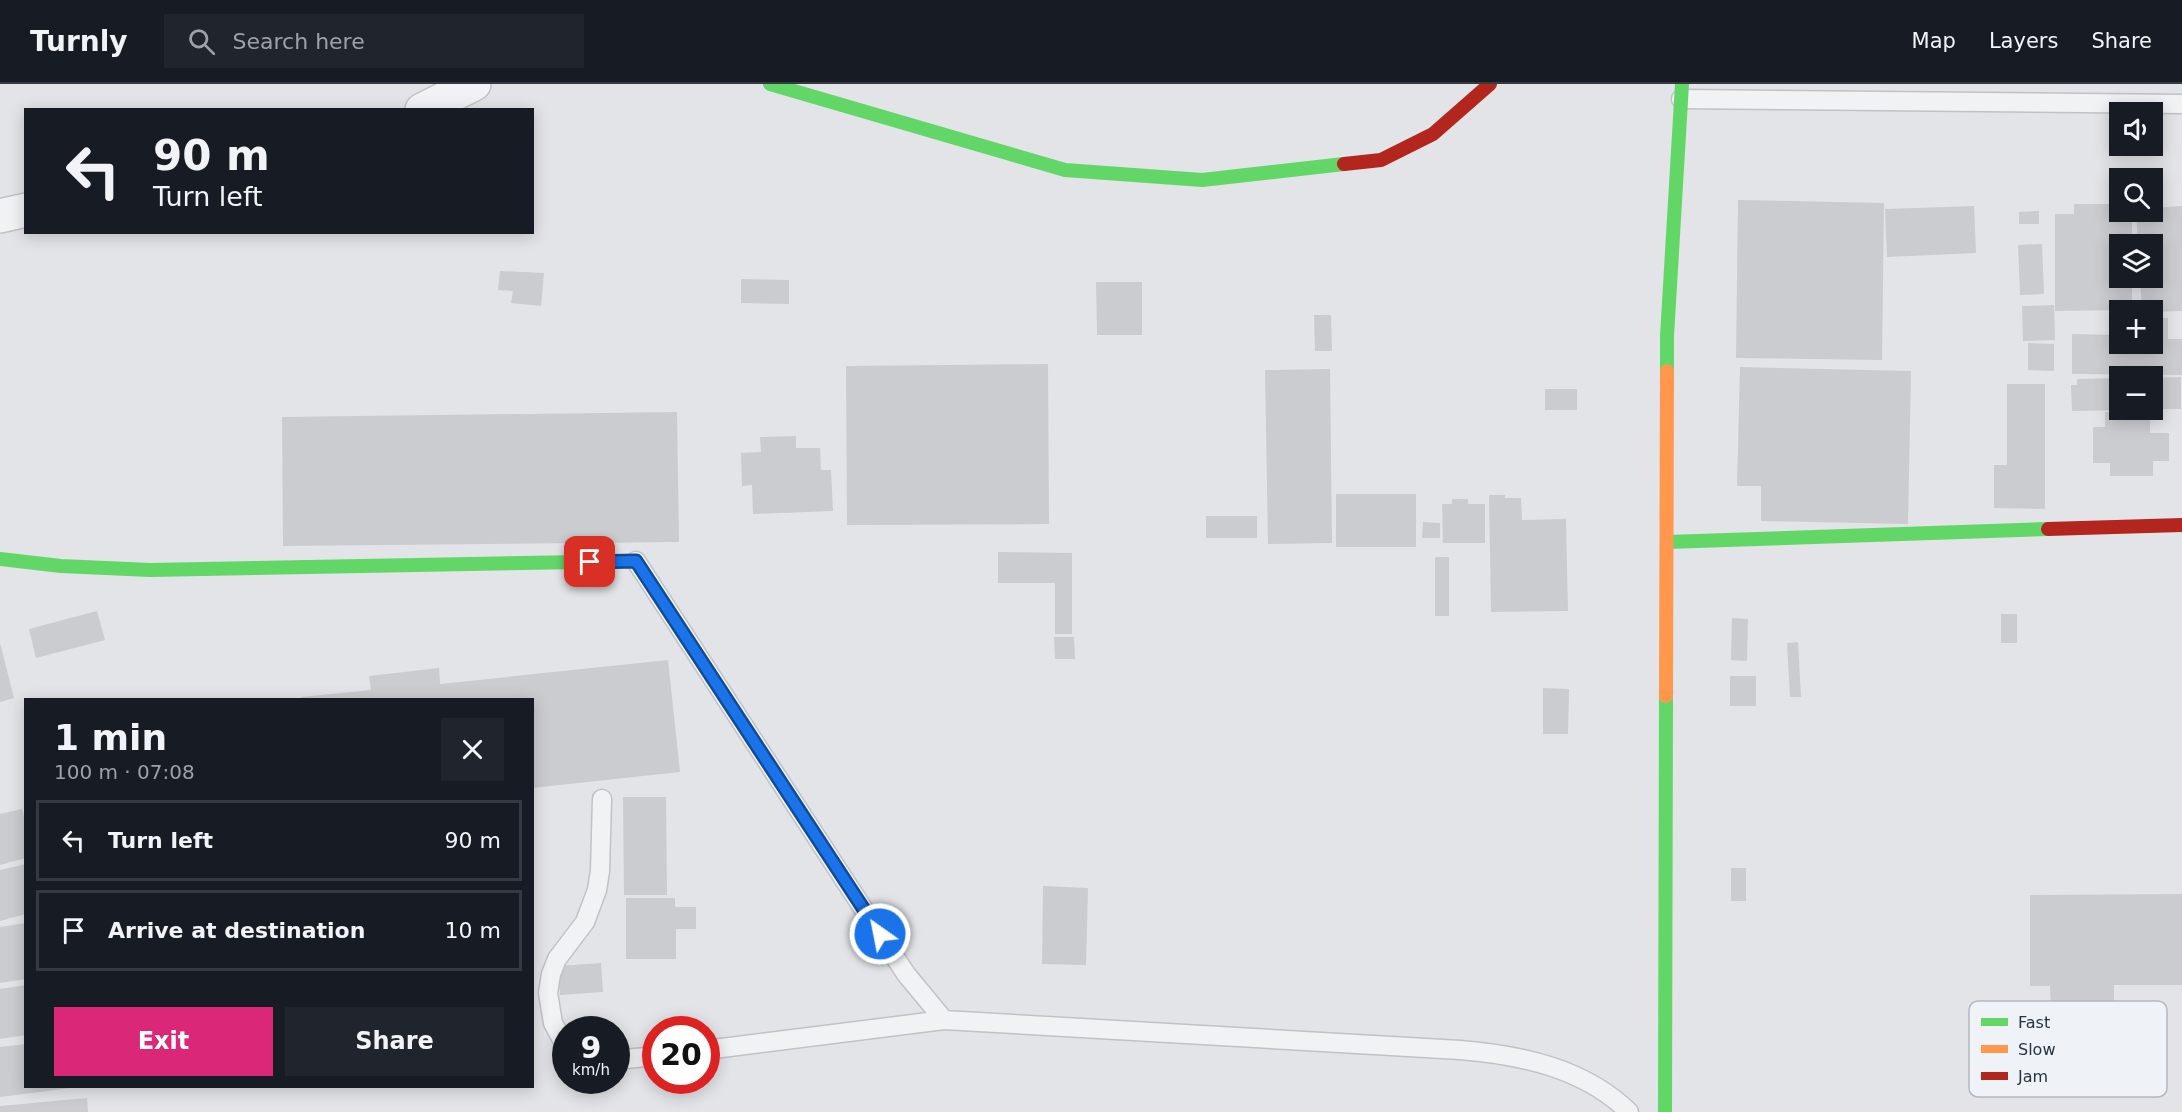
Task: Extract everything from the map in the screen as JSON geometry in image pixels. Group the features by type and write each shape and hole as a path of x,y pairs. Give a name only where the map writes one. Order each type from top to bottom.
{"street":[{"path":"426,108 474,84"},
{"path":"770,84 1065,170 1202,180 1381,160 1432,134 1490,84"},
{"path":"1665,1112 1667,336 1682,91"},
{"path":"0,216 24,210"},
{"path":"1667,542 2182,525"},
{"path":"0,559 61,566 150,570 636,561"}],"lane":[{"path":"1682,91 2182,104"},
{"path":"636,561 906,974 944,1020"},
{"path":"552,1017 548,993 557,959 585,922 597,890 600,871 602,799"},
{"path":"720,1048 944,1020 1498,1053 1544,1064 1589,1083 1605,1092 1629,1112"}],"building":[{"path":"1738,200 1884,203 1882,360 1736,358"},
{"path":"2074,204 2109,204 2109,222 2132,222 2132,234 2109,234 2109,288 2132,288 2132,300 2109,300 2109,310 2055,311 2055,214 2074,214"},
{"path":"1974,206 1976,253 1887,257 1885,209"},
{"path":"2182,206 2182,311 2163,312 2163,300 2141,300 2141,288 2163,288 2163,234 2137,234 2137,222 2163,222 2163,207"},
{"path":"2039,211 2039,224 2019,224 2019,212"},
{"path":"2042,244 2044,294 2020,295 2018,245"},
{"path":"500,271 544,273 541,306 511,303 513,291 498,290"},
{"path":"741,279 789,280 789,304 741,303"},
{"path":"1096,282 1142,282 1142,335 1097,335"},
{"path":"2054,305 2055,340 2023,341 2022,306"},
{"path":"1314,315 1331,315 1332,351 1315,351"},
{"path":"2163,318 2168,318 2168,339 2182,339 2182,375 2163,375 2163,366 2109,366 2109,374 2072,374 2072,334 2109,335 2109,354 2163,354"},
{"path":"2028,343 2054,344 2054,371 2028,370"},
{"path":"1048,364 1049,524 847,525 846,366"},
{"path":"1740,367 1911,371 1908,524 1761,521 1761,486 1737,486"},
{"path":"1330,369 1332,543 1268,544 1265,370"},
{"path":"2181,377 2181,409 2163,409 2163,378"},
{"path":"2109,378 2109,410 2072,411 2071,385 2077,385 2077,379"},
{"path":"2007,384 2045,384 2045,509 1994,508 1994,465 2007,465"},
{"path":"1545,389 1577,389 1577,410 1545,410"},
{"path":"677,412 679,542 283,546 282,417"},
{"path":"2105,412 2109,412 2109,420 2150,420 2150,433 2169,433 2169,461 2153,461 2153,476 2110,476 2110,463 2093,463 2093,427 2105,427"},
{"path":"796,436 796,448 820,448 821,470 831,470 833,511 753,514 752,485 742,486 741,453 761,452 760,437"},
{"path":"1336,494 1416,494 1416,547 1336,547"},
{"path":"1489,495 1521,498 1522,520 1566,519 1568,611 1491,612"},
{"path":"1452,499 1468,499 1468,504 1485,504 1485,543 1443,543 1442,504 1452,504"},
{"path":"1206,516 1257,516 1257,538 1206,538"},
{"path":"1423,522 1440,523 1440,538 1422,538"},
{"path":"998,552 1072,553 1072,634 1055,634 1055,583 998,583"},
{"path":"1435,557 1449,557 1449,616 1435,616"},
{"path":"97,611 105,640 36,658 29,629"},
{"path":"2001,614 2017,614 2017,643 2001,643"},
{"path":"1732,618 1748,619 1747,661 1731,660"},
{"path":"1054,637 1074,637 1075,659 1055,659"},
{"path":"1798,642 1801,697 1790,697 1787,643"},
{"path":"0,643 14,698 0,702"},
{"path":"668,660 680,772 534,788 534,698 301,698 371,690 369,676 439,668 440,684"},
{"path":"1730,676 1756,676 1756,706 1730,706"},
{"path":"1543,688 1569,689 1568,734 1543,734"},
{"path":"623,797 666,797 667,895 624,895"},
{"path":"22,809 24,859 0,865 0,814"},
{"path":"24,864 24,915 0,921 0,870"},
{"path":"1731,868 1746,868 1746,901 1731,901"},
{"path":"1043,886 1088,888 1086,965 1042,964"},
{"path":"2182,894 2182,985 2114,985 2114,1001 2051,1001 2050,986 2030,986 2030,895"},
{"path":"626,898 675,898 675,907 696,907 696,929 676,929 676,959 626,959"},
{"path":"24,923 24,979 0,983 0,927"},
{"path":"601,963 603,992 560,995 558,966"},
{"path":"24,985 24,1035 0,1039 0,989"},
{"path":"24,1044 24,1088 71,1088 0,1097 0,1047"},
{"path":"87,1098 88,1112 0,1112 0,1106"}],"traffic: fast":[{"path":"770,84 1065,170 1202,180 1344,164"},
{"path":"1667,371 1667,336 1682,84"},
{"path":"1667,542 2048,529"},
{"path":"0,559 61,566 150,570 636,561"},
{"path":"1665,1112 1666,696"}],"traffic: slow":[{"path":"1666,696 1667,371"}],"traffic: jam":[{"path":"1344,164 1381,160 1433,134 1490,84"},
{"path":"2048,529 2182,525"}],"route":[{"path":"590,562 636,561 880,934"}]}
